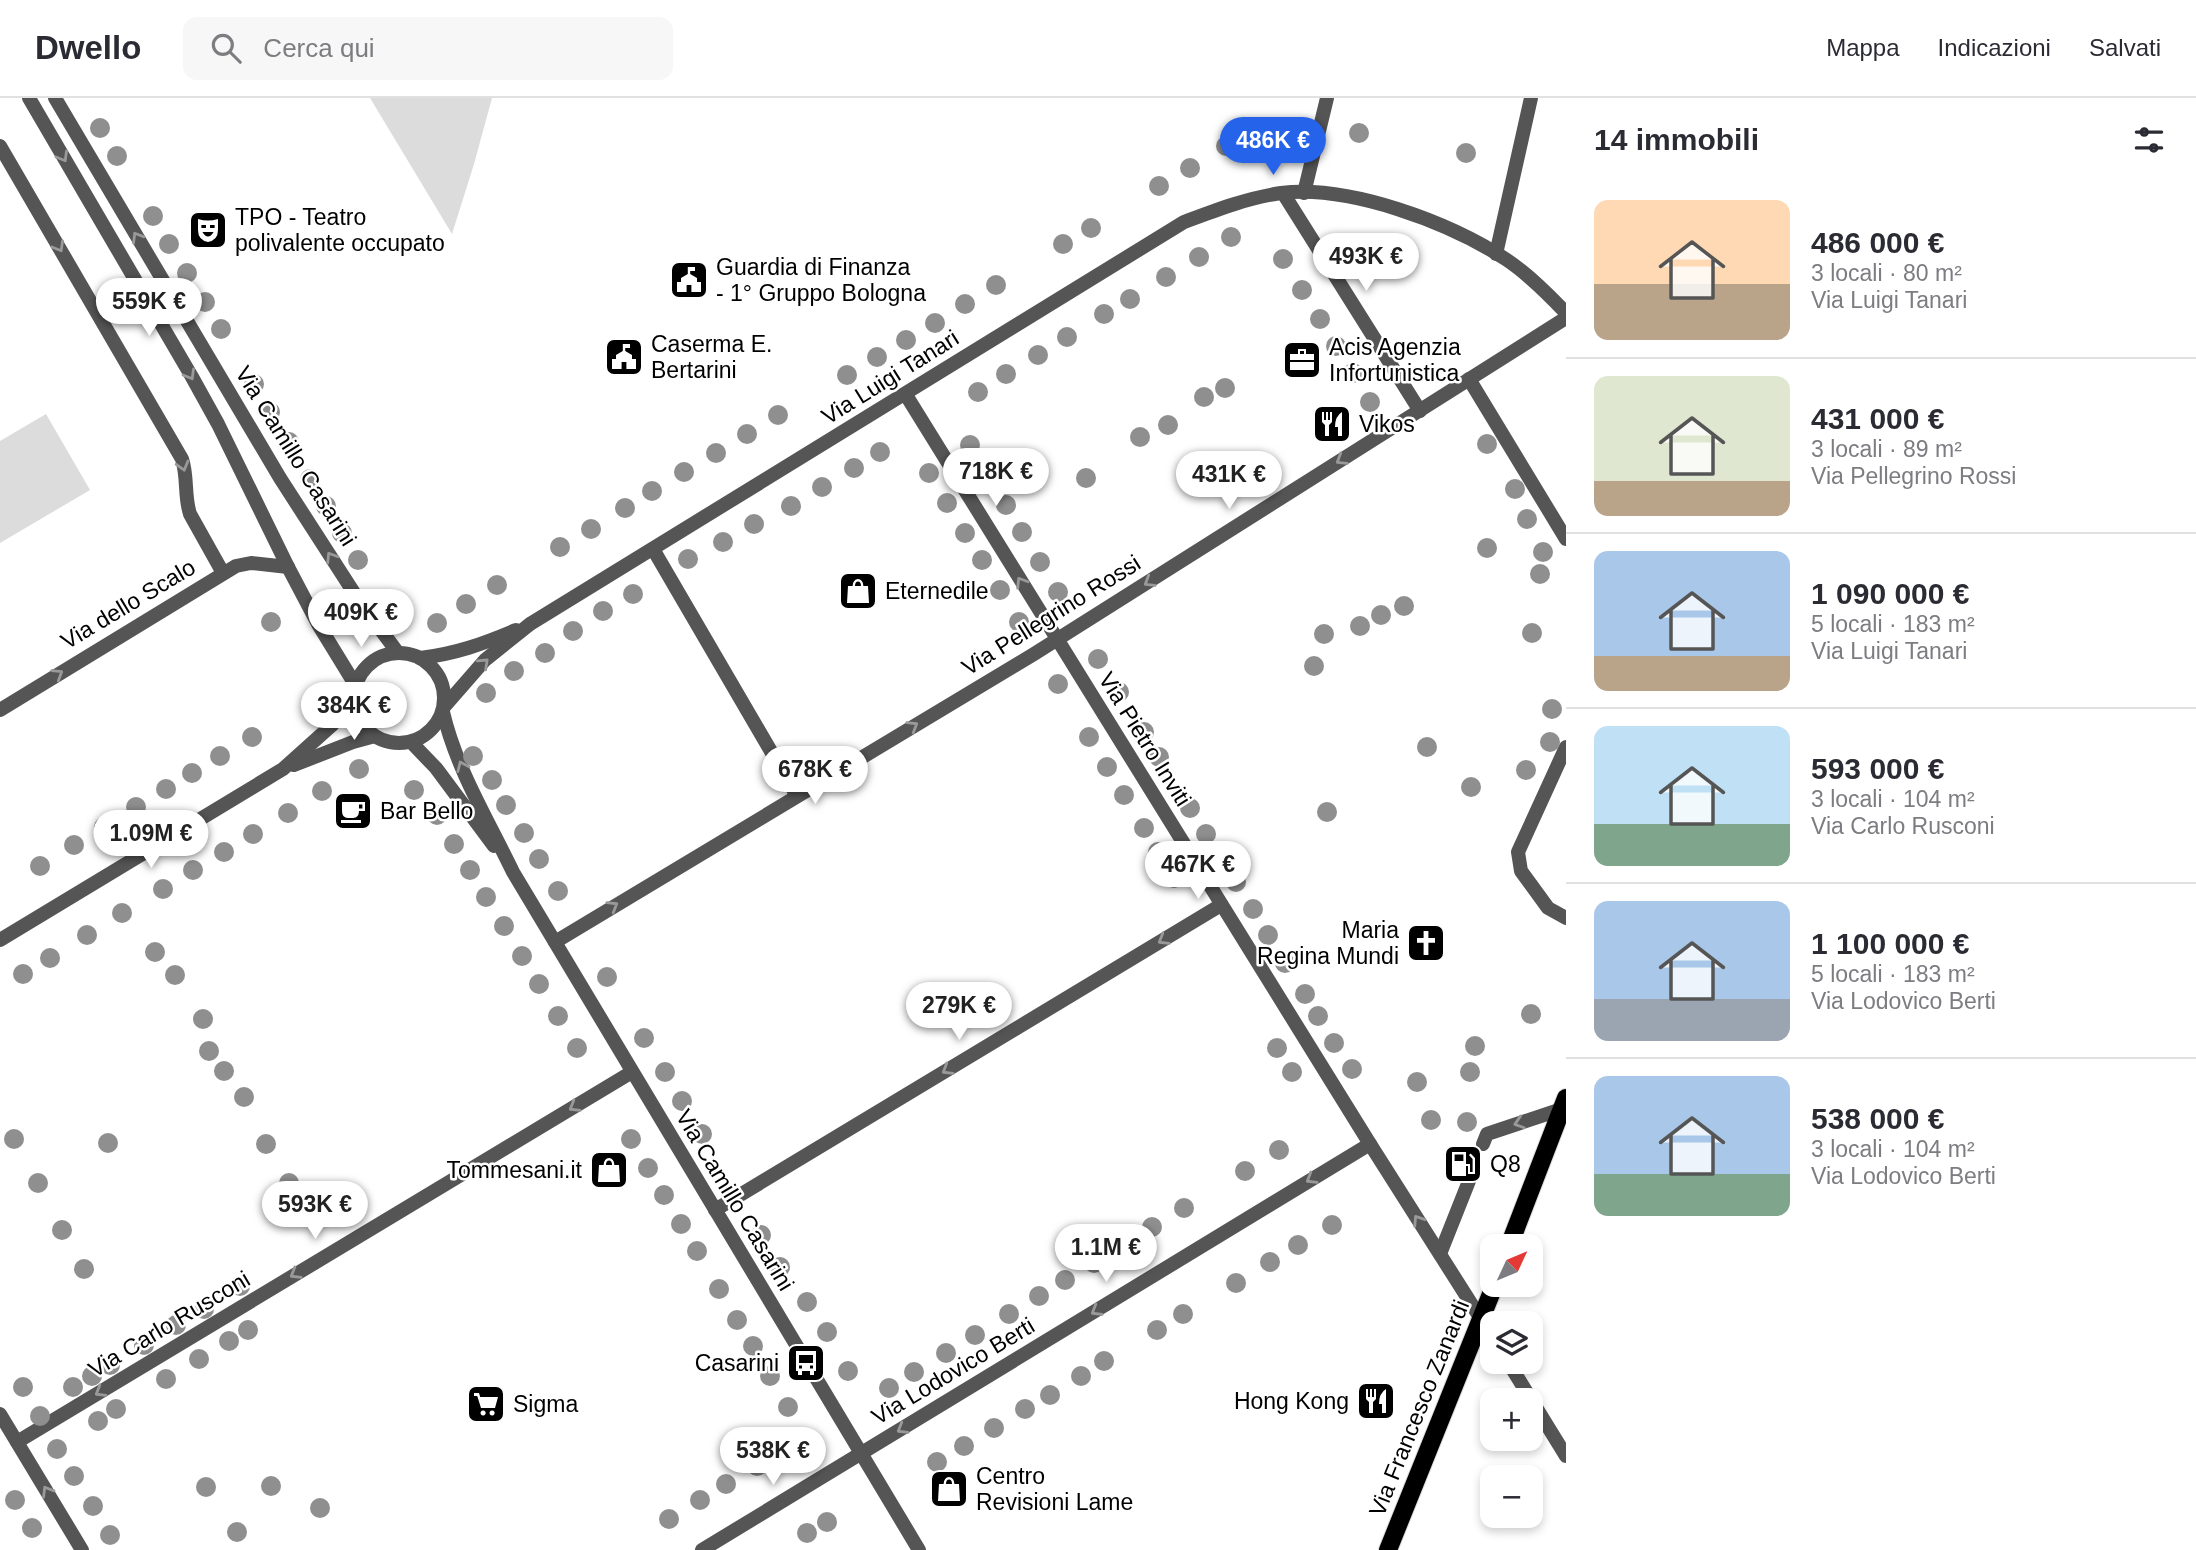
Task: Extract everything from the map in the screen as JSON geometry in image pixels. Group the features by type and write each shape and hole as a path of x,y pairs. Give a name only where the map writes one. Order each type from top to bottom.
{"main road":[{"path":"1514,1234 1564,1103"},
{"name":"Via Francesco Zanardi","path":"1388,1550 1480,1321"}],"street":[{"name":"Via Camillo Casarini","path":"29,98 218,424 288,567 355,692"},
{"name":"Via Camillo Casarini","path":"55,98 280,478 358,599 398,653"},
{"path":"1304,193 1326,98"},
{"path":"1496,254 1531,98"},
{"path":"0,146 182,459 186,471 186,505 223,573"},
{"path":"1283,193 1420,411"},
{"name":"Via Luigi Tanari","path":"444,709 485,660 530,624 1184,222 1244,199 1304,193 1342,195 1383,205 1459,233 1496,254 1516,267 1566,313"},
{"name":"Via Pellegrino Rossi","path":"555,942 1056,640 1566,318"},
{"path":"1469,379 1566,539"},
{"name":"Via Pietro Inviti","path":"906,395 1480,1317"},
{"path":"653,549 797,796"},
{"name":"Via dello Scalo","path":"0,710 236,566 251,564 288,567"},
{"name":"Via Luigi Tanari","path":"420,658 447,655 476,647 530,624"},
{"path":"283,769 332,725 355,692 362,673 372,662 384,656 409,654 432,666 440,678 444,692 444,709 431,731 411,742 386,742 375,736 360,720 355,692"},
{"name":"Via Camillo Casarini","path":"444,709 448,734 513,872 919,1550"},
{"path":"0,940 283,769 375,736"},
{"name":"Via Camillo Casarini","path":"411,742 436,768 513,872"},
{"path":"1566,747 1518,852 1521,871 1548,908 1566,918"},
{"path":"715,1209 1221,905"},
{"name":"Via Carlo Rusconi","path":"17,1442 632,1072"},
{"path":"1483,1144 1487,1134 1564,1103"},
{"name":"Via Lodovico Berti","path":"702,1550 1370,1144"},
{"path":"1440,1254 1469,1181"},
{"path":"1515,1374 1566,1456"},
{"path":"0,1414 82,1550"}],"shaded area":[{"path":"370,98 492,98 452,234"},
{"path":"46,414 90,490 0,543 0,441"}],"place":[{"name":"TPO - Teatro polivalente occupato","path":"208,230"},
{"name":"Guardia di Finanza - 1° Gruppo Bologna","path":"689,280"},
{"name":"Caserma E. Bertarini","path":"624,357"},
{"name":"Acis Agenzia Infortunistica","path":"1302,360"},
{"name":"Vikos","path":"1332,424"},
{"name":"Eternedile","path":"858,591"},
{"name":"Bar Bello","path":"353,811"},
{"name":"Maria Regina Mundi","path":"1426,943"},
{"name":"Q8","path":"1463,1164"},
{"name":"Tommesani.it","path":"609,1170"},
{"name":"Casarini","path":"806,1363"},
{"name":"Hong Kong","path":"1376,1401"},
{"name":"Sigma","path":"486,1404"},
{"name":"Centro Revisioni Lame","path":"949,1489"}]}
